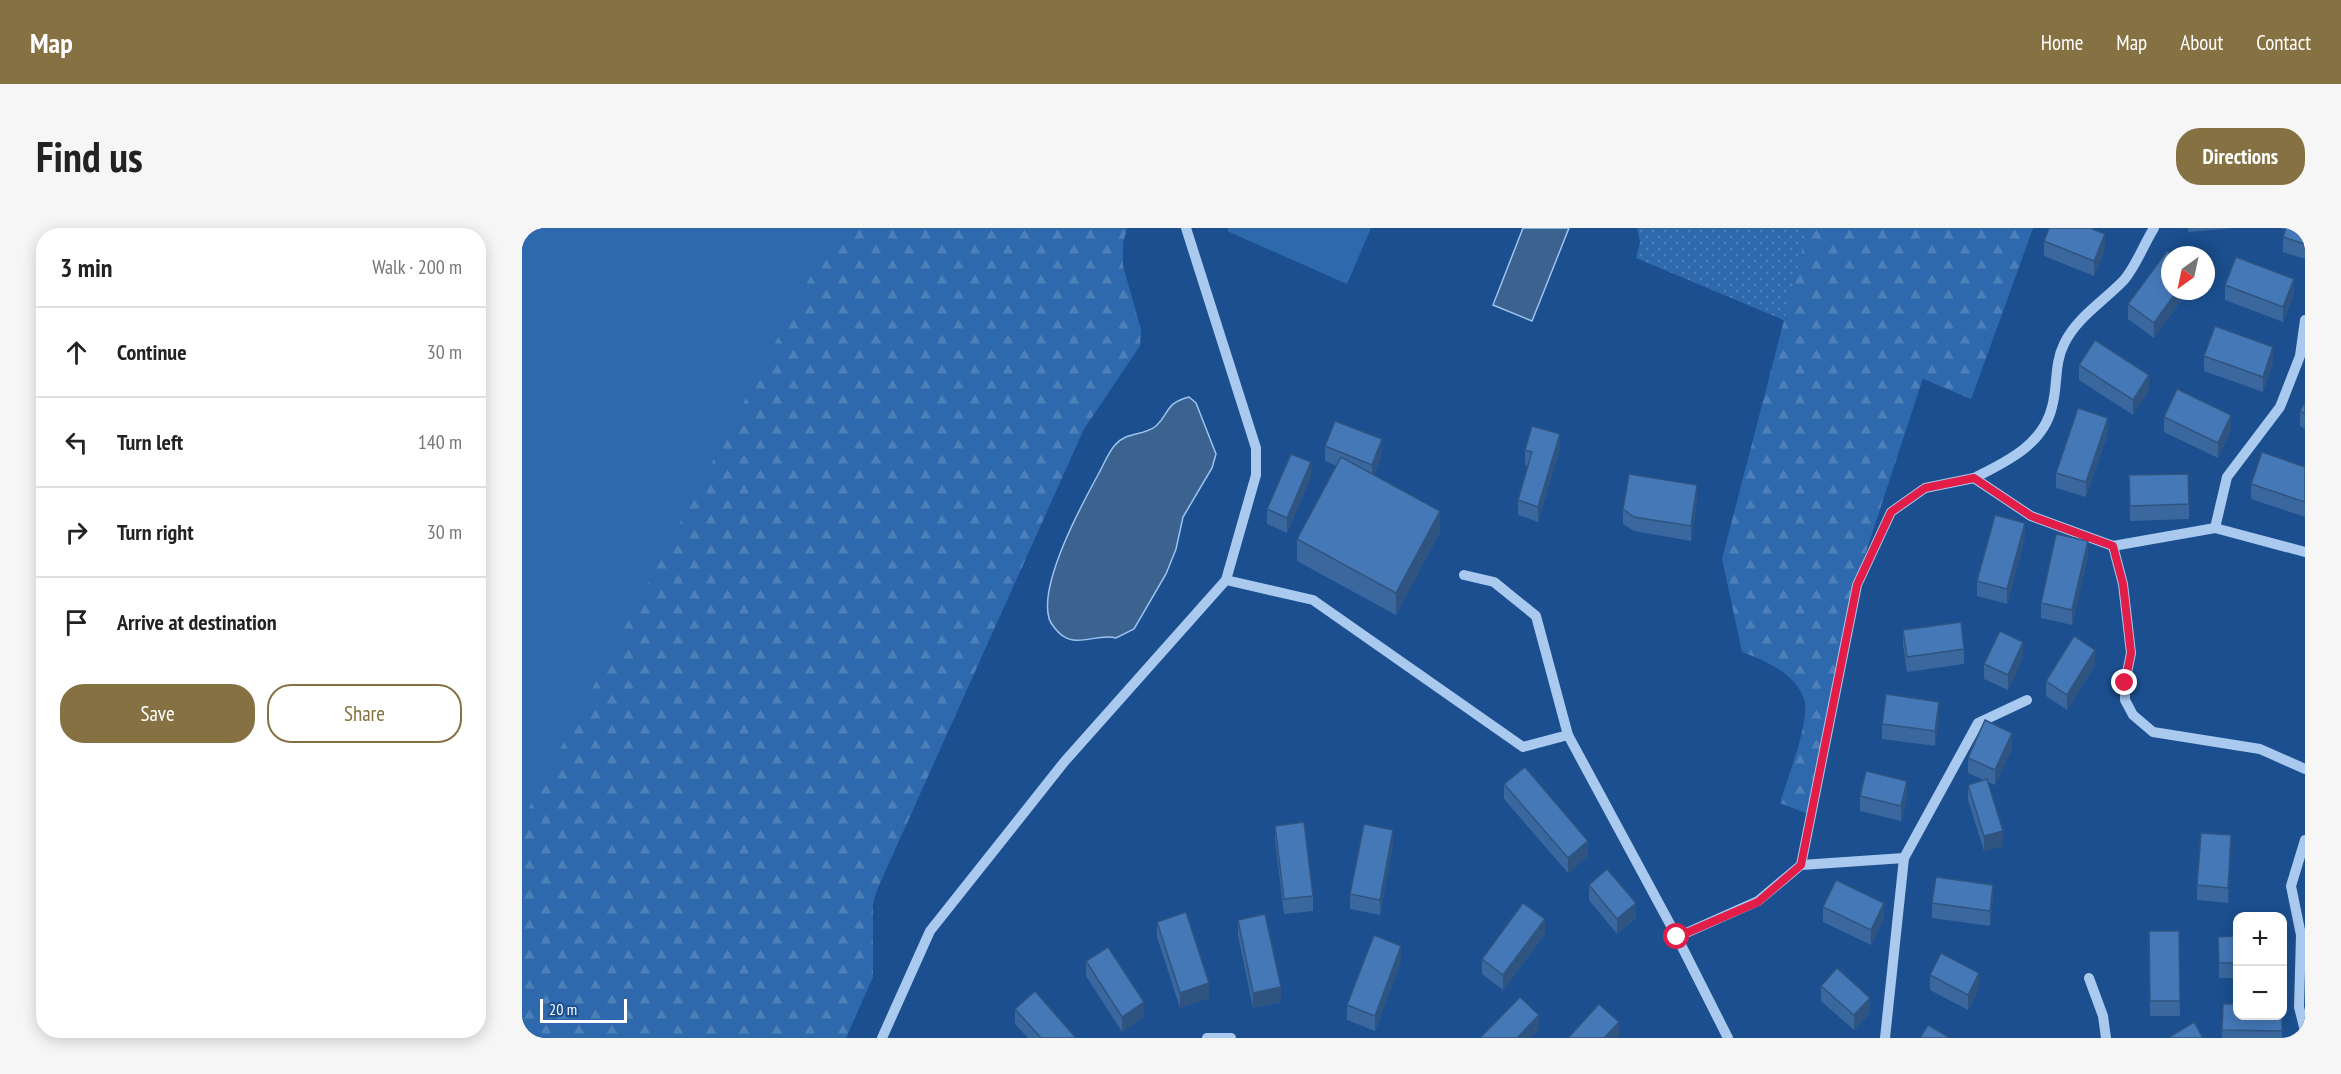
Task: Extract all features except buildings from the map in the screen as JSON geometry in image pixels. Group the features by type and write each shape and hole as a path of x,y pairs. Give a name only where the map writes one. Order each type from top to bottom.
{"lane":[{"path":"882,1038 930,931 1065,760 1226,580 1256,475 1256,448 1186,228"},
{"path":"1801,865 1857,585 1891,512 1925,488 1974,478 2009,461 2043,432 2052,406 2057,365 2064,343 2080,321 2126,278 2154,228"},
{"path":"2214,528 2227,477 2280,407 2300,356 2305,320"},
{"path":"1974,478 2031,516 2113,546 2214,528 2305,552"},
{"path":"2113,546 2123,584 2131,653 2125,683 2125,700 2133,715 2153,732 2260,748 2305,770"},
{"path":"1464,575 1494,582 1536,616 1568,735 1677,937 1728,1038"},
{"path":"1226,580 1313,600 1522,747 1568,735"},
{"path":"1885,1038 1904,858 1978,723 2027,700"},
{"path":"2305,840 2290,886 2301,935 2299,1007 2305,1031"},
{"path":"1677,937 1758,902 1801,865 1904,858"},
{"path":"2089,978 2103,1016 2106,1038"},
{"path":"1207,1038 1231,1038"}],"green space":[{"path":"522,228 1127,228 1123,243 1123,266 1141,329 1140,346 1084,429 877,890 873,905 873,977 846,1038 522,1038"},
{"path":"522,228 836,228 522,821"},
{"path":"1229,228 1371,228 1347,284 1227,231"},
{"path":"1637,228 2033,228 1971,399 1636,258 1640,242"},
{"path":"1808,228 2033,228 1971,399 1923,378 1864,558 1813,816 1780,803 1801,735 1804,699 1794,682 1786,675 1760,659 1742,652 1722,559"}],"shaded area":[{"path":"1523,228 1569,228 1532,321 1493,305"},
{"path":"1189,397 1196,403 1216,454 1212,468 1183,517 1176,549 1166,574 1134,629 1116,638 1075,640 1063,636 1049,618 1050,585 1064,544 1108,455 1119,441 1156,426 1175,403"}],"route":[{"path":"1677,937 1758,902 1801,865 1857,585 1891,512 1925,488 1974,478 2031,516 2113,546 2123,584 2131,653 2125,683"}]}
